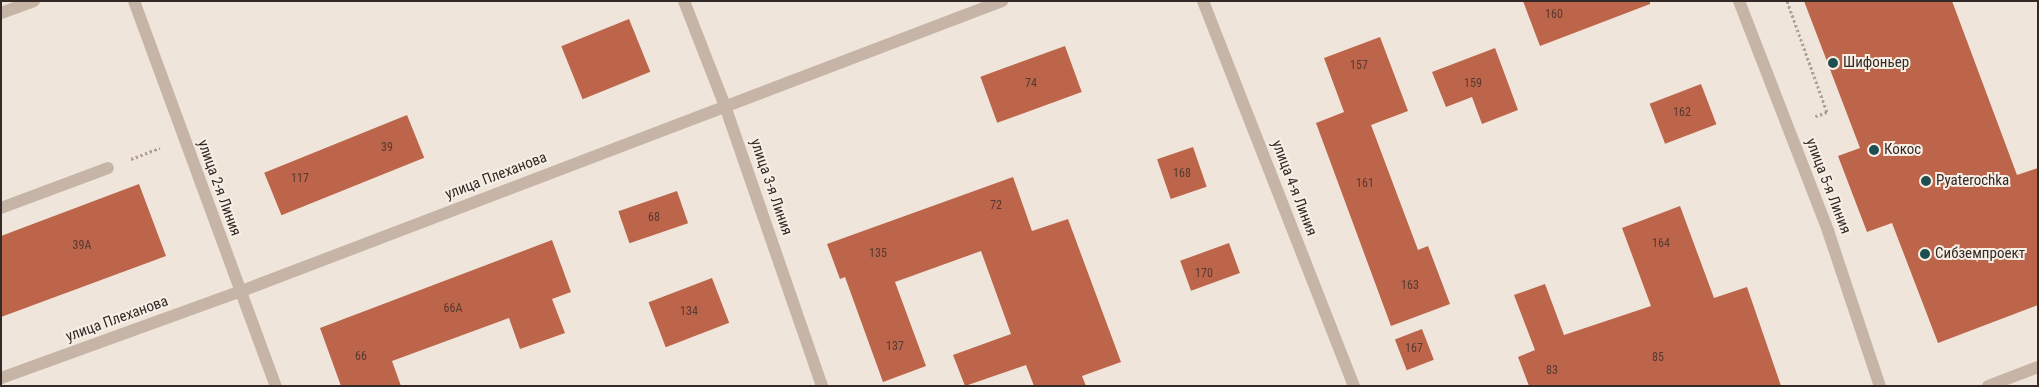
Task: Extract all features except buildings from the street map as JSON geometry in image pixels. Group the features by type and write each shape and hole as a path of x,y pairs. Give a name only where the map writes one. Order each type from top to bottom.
{"street":[{"path":"1,13 34,1"},
{"name":"улица 2-я Линия","path":"134,1 239,292 276,386"},
{"name":"улица 3-я Линия","path":"684,1 725,106 822,386"},
{"name":"улица Плеханова","path":"1,378 239,292 1002,1"},
{"name":"улица 4-я Линия","path":"1203,1 1354,386"},
{"name":"улица 5-я Линия","path":"1739,1 1828,231 1880,386"},
{"path":"1,208 108,168"},
{"path":"1988,386 2038,367"}],"path":[{"path":"1787,1 1828,112 1811,118"},
{"path":"108,168 184,139"}],"place":[{"name":"Шифоньер","path":"1833,63"},
{"name":"Кокос","path":"1874,150"},
{"name":"Pyaterochka","path":"1926,181"},
{"name":"Сибземпроект","path":"1925,254"}]}
